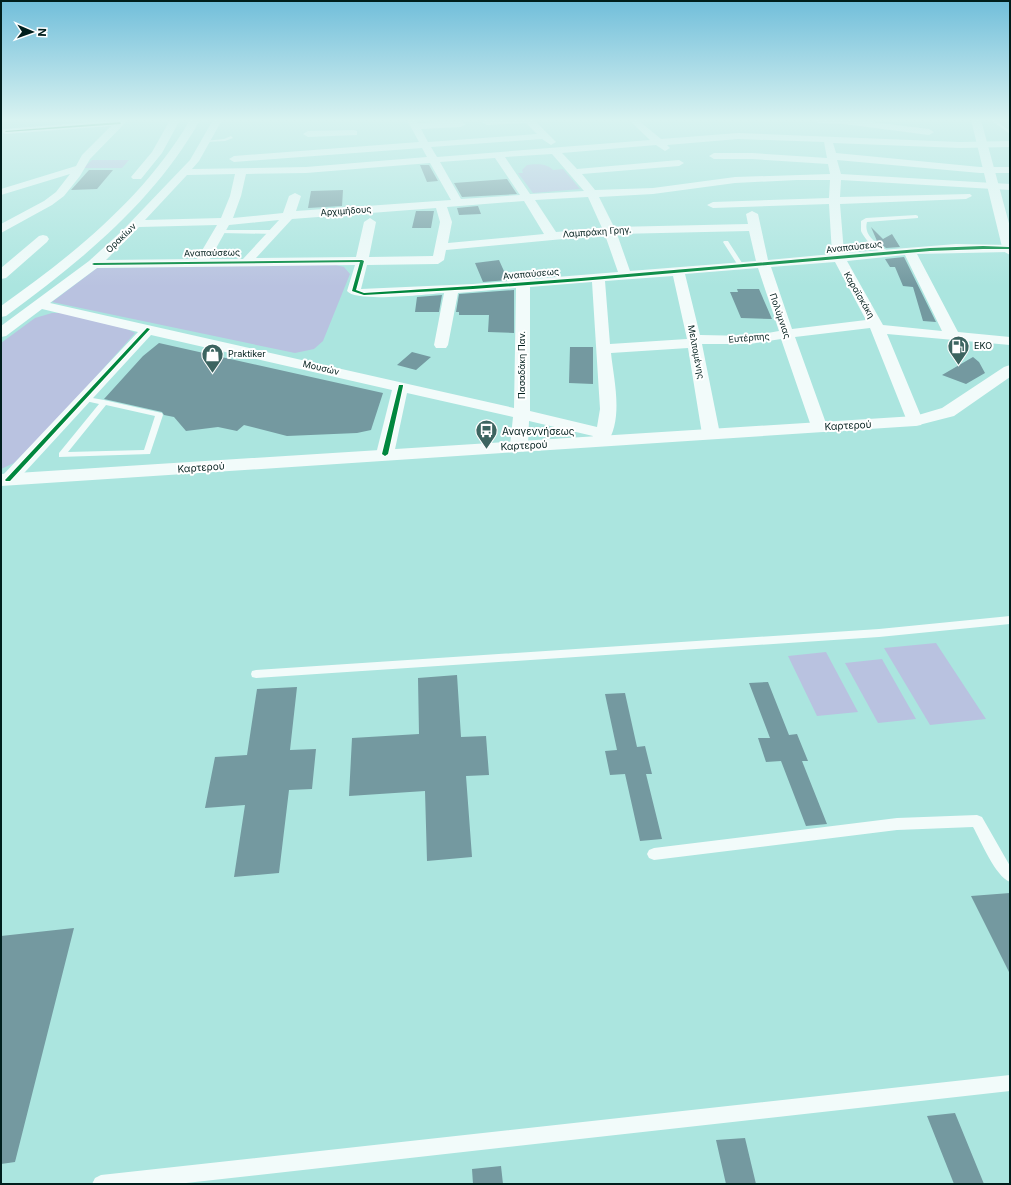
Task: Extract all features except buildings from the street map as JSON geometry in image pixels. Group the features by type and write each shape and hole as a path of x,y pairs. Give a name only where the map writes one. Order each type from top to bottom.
{"main road":[{"path":"130,186 139,175"},
{"path":"1,313 66,264 130,206 158,175"},
{"path":"991,175 1010,249"},
{"name":"Καρτερού","path":"5,480 519,445 601,437 711,434 915,421 938,416 948,412 1010,370"}],"street":[{"path":"1,192 56,175"},
{"path":"1,229 56,198 66,188 75,175"},
{"name":"Ορακίων","path":"1,333 94,264 137,224 181,175"},
{"path":"202,262 223,226 237,195 241,175"},
{"path":"307,175 308,182"},
{"path":"443,175 458,203"},
{"path":"512,175 552,236"},
{"path":"576,175 592,194 609,231 625,275"},
{"path":"674,188 676,175"},
{"name":"Αρχιμήδους","path":"137,224 223,226 288,215 674,188 725,175"},
{"name":"Αρχιμήδους","path":"821,175 1010,187"},
{"name":"Καραϊσκάκη","path":"836,177 834,200 838,258 877,326 915,421"},
{"path":"247,262 276,232 288,215 295,196"},
{"path":"713,205 834,200 997,197"},
{"path":"432,290 446,222 440,204"},
{"name":"Πολύμνιας","path":"748,204 753,218 763,264 819,426"},
{"path":"370,222 362,261 438,260"},
{"name":"Λαμπράκη Γρηγ.","path":"441,247 609,231 754,227"},
{"path":"1,275 43,239"},
{"name":"Αναπαύσεως","path":"94,264 362,261 355,292 364,294 523,284 909,251 971,247 1010,249"},
{"path":"909,251 953,337"},
{"name":"Μελπομένης","path":"678,271 694,341 711,434"},
{"path":"598,277 608,408 607,422 601,437"},
{"name":"Πασαδάκη Παν.","path":"519,445 521,414 523,284"},
{"path":"440,345 452,289"},
{"name":"Μουσών","path":"40,305 521,414 601,437"},
{"name":"Ευτέρπης","path":"603,349 694,341 750,340 850,324 877,326 953,337 1010,341"},
{"path":"5,480 148,329"},
{"path":"385,454 401,386"}],"lane":[{"path":"887,253 864,234 862,226 864,222 868,219 916,217"},
{"path":"223,226 276,232"},
{"path":"726,242 741,266"},
{"path":"84,398 104,402 159,415 147,452 62,455 104,402"},
{"path":"256,674 879,633 1010,620"},
{"path":"654,854 897,824 977,821 1002,867 1010,876"},
{"path":"101,1184 1010,1083"}],"shaded area":[{"path":"520,175 568,175 580,189 533,193"},
{"path":"332,264 344,267 350,274 323,341 314,349 295,353 52,302 97,268"},
{"path":"52,313 62,313 127,329 135,333 60,417 14,463 1,469 1,343 35,318"},
{"path":"936,643 986,719 930,725 884,648"},
{"path":"826,652 858,712 817,716 788,656"},
{"path":"882,659 916,719 878,723 845,663"}],"cycle path":[{"path":"94,264 362,261 354,291 364,294 473,288 930,249 983,247 1009,248"},
{"path":"8,480 148,329"},
{"path":"385,454 401,386"}],"place":[{"name":"EKO","path":"959,366"},
{"name":"Praktiker","path":"213,374"},
{"name":"Αναγεννήσεως","path":"487,450"}]}
